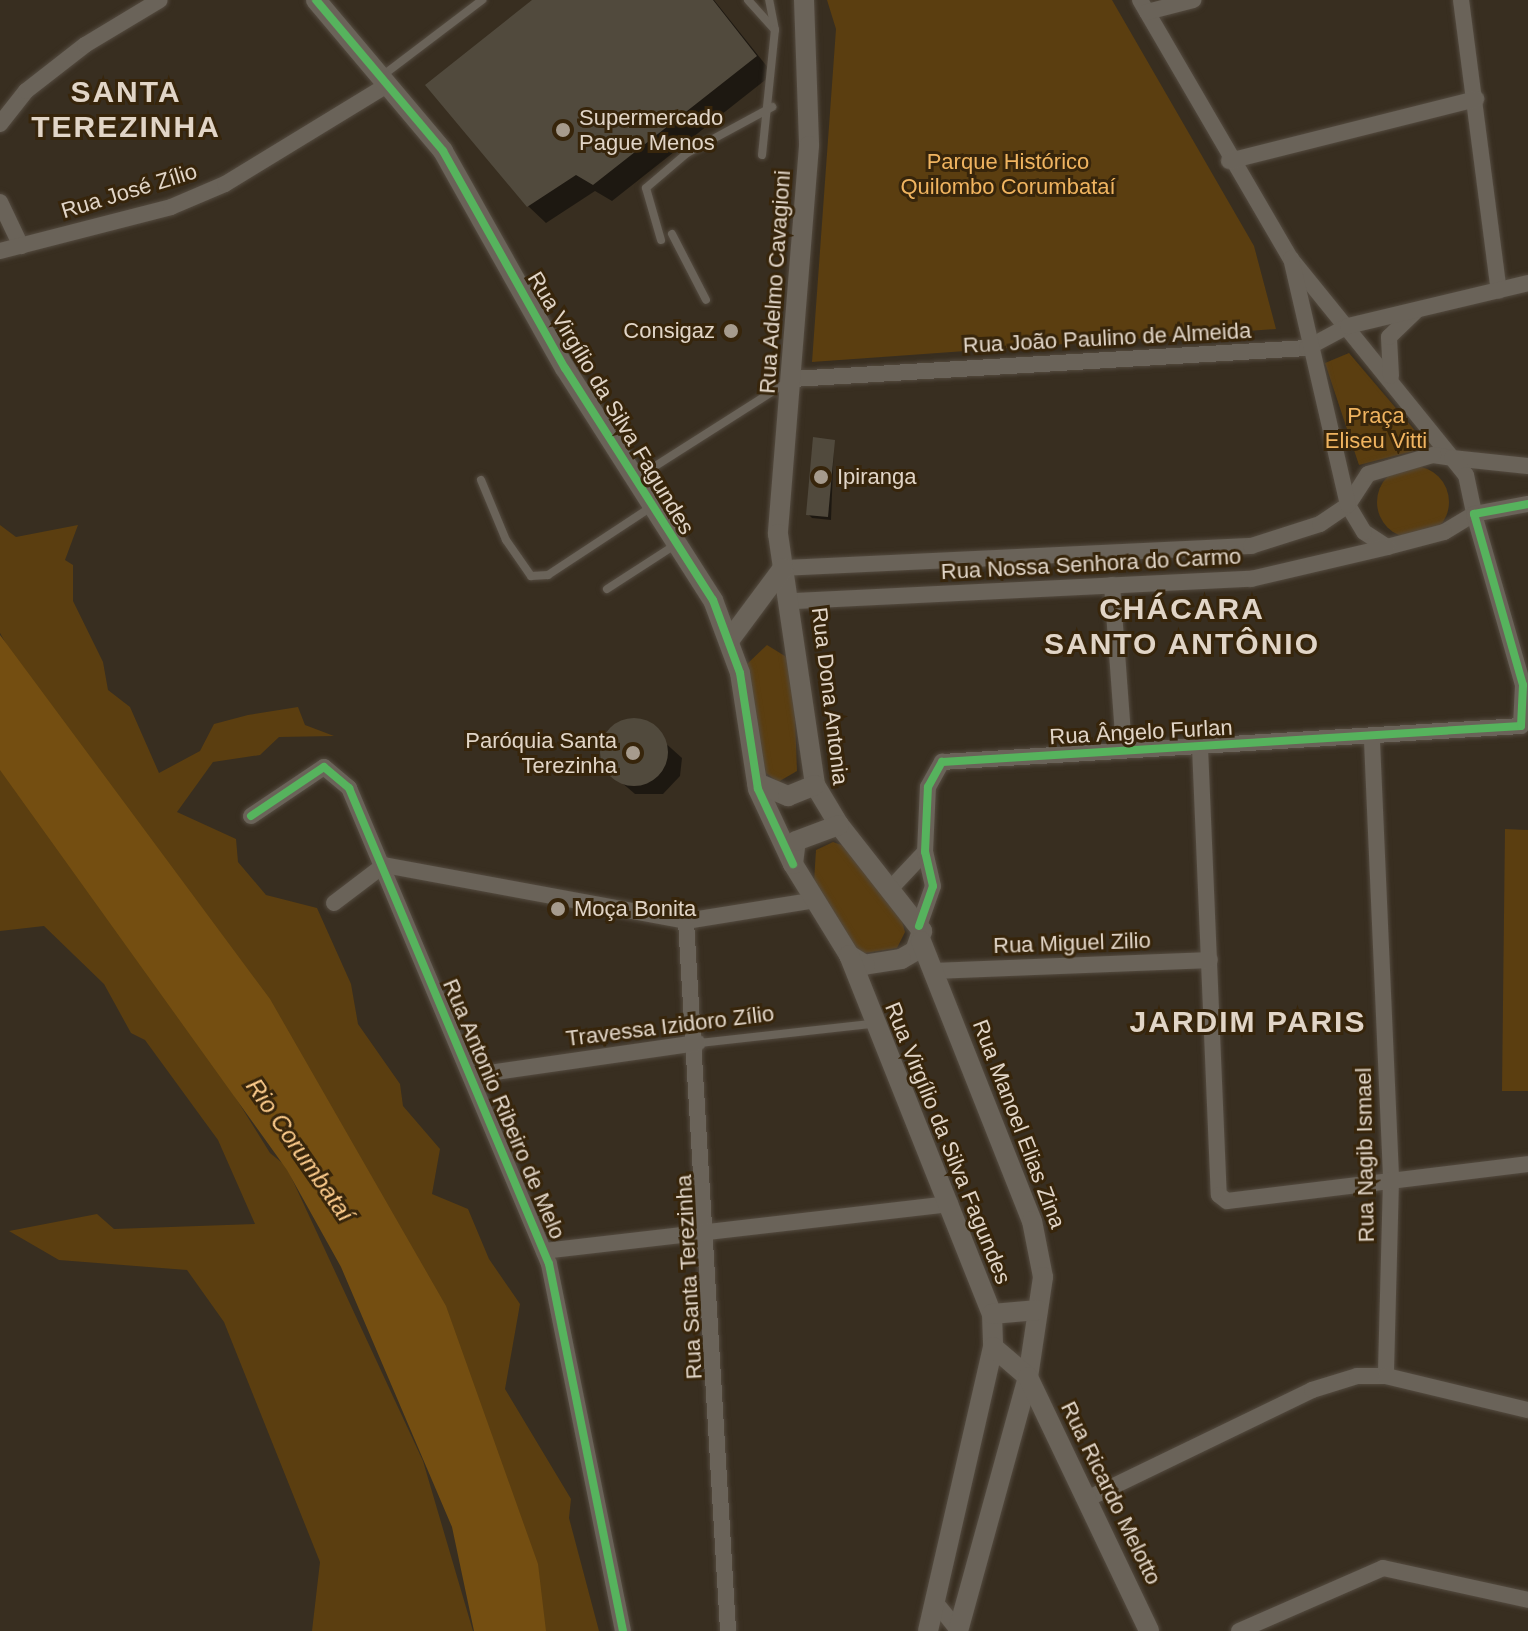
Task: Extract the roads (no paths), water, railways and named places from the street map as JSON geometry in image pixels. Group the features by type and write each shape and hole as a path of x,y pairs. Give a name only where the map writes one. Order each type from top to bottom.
{"street":[{"path":"0,124 26,91 85,45 160,0"},
{"name":"Rua Virgílio da Silva Fagundes","path":"316,0 443,151 634,480 731,638 757,783 793,864 849,955 871,1024 950,1204 992,1314 993,1347 928,1631"},
{"name":"Rua Adelmo Cavagioni","path":"783,568 778,534 793,379 812,80 804,0"},
{"path":"1193,0 1143,6 1229,161 1291,259 1391,377 1466,475 1474,514"},
{"path":"1461,0 1499,291"},
{"name":"Rua José Zílio","path":"0,251 171,207 225,184 384,80"},
{"path":"1229,161 1476,99"},
{"path":"0,202 21,246"},
{"path":"1291,259 1307,348 1348,505 1364,532 1387,547 1444,532 1474,514 1528,504"},
{"name":"Rua João Paulino de Almeida","path":"793,379 1307,348 1348,326 1528,283"},
{"path":"1391,377 1389,337 1417,311"},
{"path":"1348,505 1381,467 1433,455 1528,466"},
{"name":"Rua Nossa Senhora do Carmo","path":"783,568 1251,546 1298,536 1348,505"},
{"name":"Rua Ângelo Furlan","path":"925,852 928,787 942,762 1124,750 1372,741 1521,726 1527,706 1474,514"},
{"name":"Rua Nossa Senhora do Carmo","path":"793,601 1251,579 1387,547"},
{"path":"731,638 783,568"},
{"name":"Rua Dona Antonia","path":"783,568 793,601 815,785 839,825 892,887"},
{"path":"1112,585 1124,750"},
{"name":"Rua Nagib Ismael","path":"1372,741 1391,1180 1386,1376"},
{"path":"1200,747 1210,960 1215,1168 1219,1195 1227,1201 1528,1164"},
{"name":"Rua Antonio Ribeiro de Melo","path":"251,816 324,767 349,788 475,1075 544,1251 623,1631"},
{"path":"757,783 788,796 815,785"},
{"path":"793,864 796,841 839,825"},
{"path":"892,887 925,852"},
{"path":"849,955 865,965 901,959 920,934 933,886 925,852"},
{"path":"334,903 384,865 686,921 815,900"},
{"name":"Rua Manoel Elias Zina","path":"892,887 920,934 1032,1221 1043,1277 1028,1377"},
{"name":"Rua Santa Terezinha","path":"686,921 698,1043 728,1631"},
{"name":"Rua Miguel Zilio","path":"935,971 1210,960"},
{"name":"Travessa Izidoro Zílio","path":"475,1075 698,1043"},
{"path":"544,1251 950,1204"},
{"path":"992,1314 1038,1310"},
{"path":"958,1630 1028,1377 993,1347"},
{"path":"1089,1498 1312,1390 1386,1376 1528,1410"},
{"name":"Rua Ricardo Melotto","path":"1028,1377 1089,1498 1149,1631"},
{"path":"1239,1631 1383,1568 1527,1595"},
{"path":"936,1603 958,1630"}],"lane":[{"path":"384,80 482,0"},
{"path":"748,0 775,30"},
{"path":"762,155 772,107 775,30 769,0"},
{"path":"661,240 646,188 687,153 772,107"},
{"path":"672,234 706,300"},
{"path":"634,480 793,379"},
{"path":"481,480 506,540 531,576 548,575 651,507"},
{"path":"607,589 675,545"},
{"name":"Travessa Izidoro Zílio","path":"698,1043 871,1024"}],"water":[{"name":"Rio Corumbataí","path":"0,635 270,999 446,1306 538,1564 546,1631 474,1631 452,1527 341,1267 287,1170 0,770"}],"place":[{"name":"Supermercado Pague Menos","path":"563,130"},
{"name":"Consigaz","path":"731,331"},
{"name":"Ipiranga","path":"821,477"},
{"name":"Paróquia Santa Terezinha","path":"633,753"},
{"name":"Moça Bonita","path":"558,909"}],"district":[{"name":"SANTA TEREZINHA","path":"126,109"},
{"name":"CHÁCARA SANTO ANTÔNIO","path":"1182,626"},
{"name":"JARDIM PARIS","path":"1248,1022"}],"park label":[{"name":"Parque Histórico Quilombo Corumbataí","path":"1008,174"},
{"name":"Praça Eliseu Vitti","path":"1376,428"}]}
